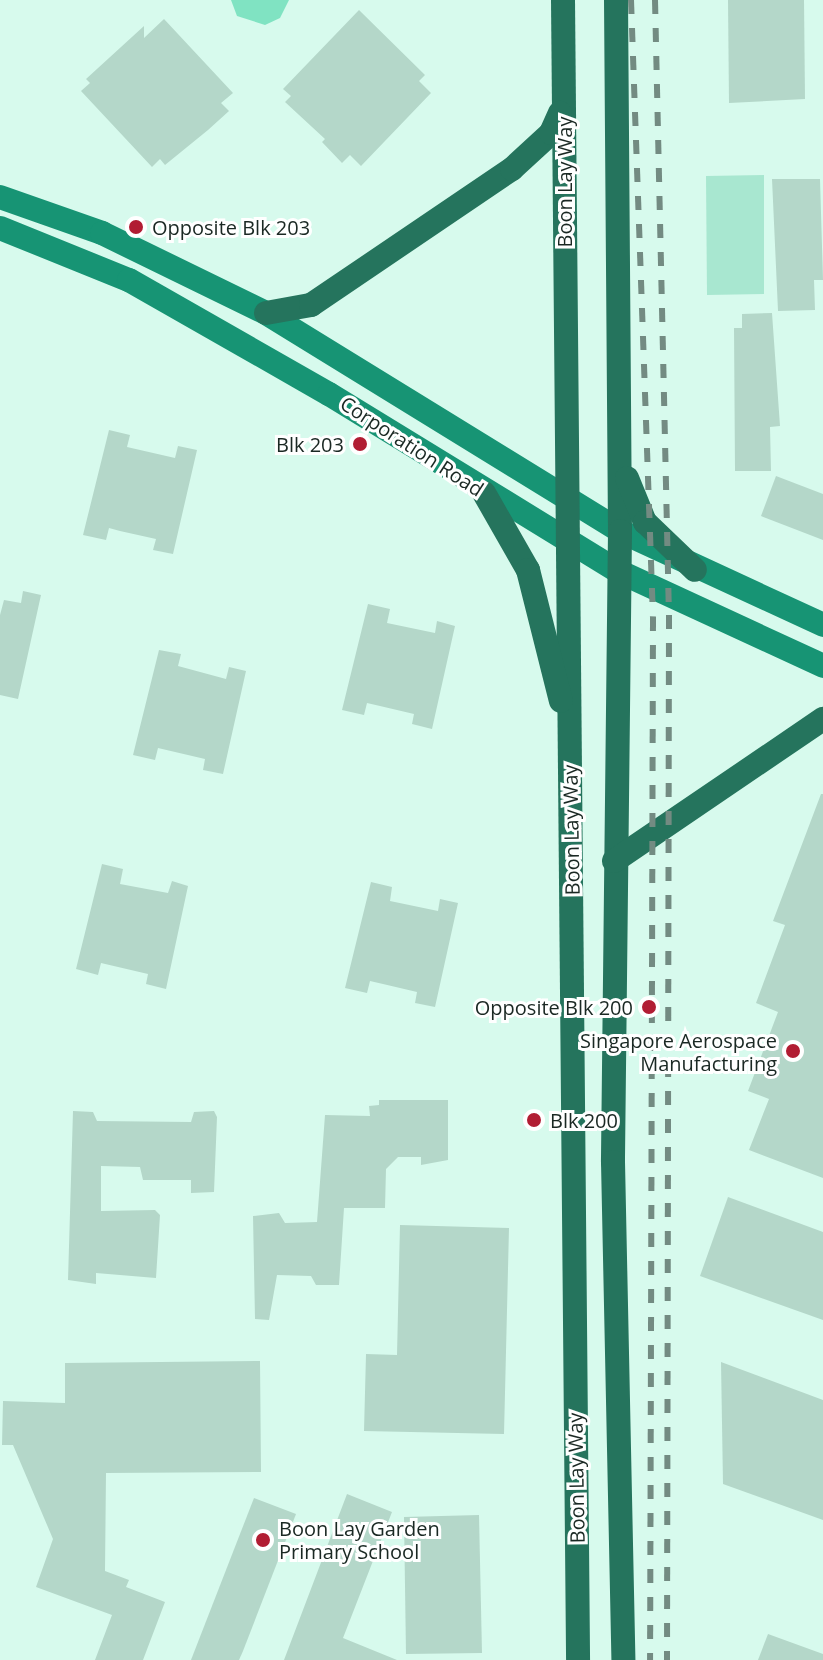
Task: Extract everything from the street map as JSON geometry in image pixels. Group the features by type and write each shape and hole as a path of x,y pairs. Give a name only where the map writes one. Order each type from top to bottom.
{"main road":[{"name":"Boon Lay Way","path":"563,0 571,543 569,722 578,1660"},
{"name":"Boon Lay Way","path":"616,0 620,572 614,861 623,1660"},
{"path":"266,313 311,305 532,156 551,133 563,106"},
{"name":"Corporation Road","path":"0,197 102,233 266,313 620,531 695,570 823,625"},
{"name":"Corporation Road","path":"0,228 129,280 329,394 484,493 620,572 823,666"},
{"path":"620,452 645,522 695,570"},
{"path":"484,493 528,570 546,656 569,722"},
{"path":"614,861 823,719"}],"shaded area":[{"path":"231,0 289,0 280,18 265,25 237,16"},
{"path":"764,175 764,294 707,295 706,176"}],"building":[{"path":"728,0 804,0 805,99 729,103"},
{"path":"359,10 425,75 419,81 431,93 361,166 350,155 342,163 322,142 325,139 285,102 291,96 283,89"},
{"path":"164,19 233,93 221,103 229,111 165,165 160,159 152,167 81,91 90,83 86,79 144,26 144,38"},
{"path":"772,179 820,179 823,280 814,280 815,310 778,311"},
{"path":"772,313 780,426 770,427 771,471 735,471 734,328 742,328 742,314"},
{"path":"109,430 130,435 127,447 175,458 178,446 197,450 173,554 153,550 156,539 109,528 106,540 83,535"},
{"path":"776,476 823,494 823,540 761,516"},
{"path":"23,591 41,595 18,699 0,695 0,615 4,600 21,603"},
{"path":"368,604 390,609 387,623 435,633 437,621 455,626 432,729 412,724 414,714 367,703 364,715 342,710"},
{"path":"159,650 181,654 178,666 226,679 229,667 246,671 223,774 203,770 205,759 158,748 155,760 133,755"},
{"name":"Singapore Aerospace Manufacturing","path":"821,794 823,1178 749,1150 769,1099 748,1091 778,1012 756,1003 785,925 773,921"},
{"path":"102,864 123,869 120,884 168,893 172,881 188,886 166,989 146,984 148,974 101,963 98,975 76,969"},
{"path":"371,882 392,887 390,901 438,911 440,899 458,903 435,1007 415,1003 417,992 370,981 367,993 345,988"},
{"path":"379,1100 448,1100 448,1160 421,1165 421,1157 398,1157 386,1169 385,1208 344,1208 339,1285 316,1285 311,1276 277,1275 269,1320 255,1319 253,1216 279,1213 285,1223 317,1222 325,1115 370,1116 369,1106 379,1105"},
{"path":"73,1111 93,1112 97,1121 191,1122 194,1112 214,1111 217,1117 214,1192 191,1193 191,1180 143,1180 140,1167 101,1166 101,1211 155,1210 160,1215 156,1278 96,1273 96,1284 68,1280"},
{"path":"728,1197 823,1232 823,1320 700,1276"},
{"path":"400,1225 509,1228 504,1434 364,1431 366,1354 397,1355"},
{"path":"260,1361 261,1472 106,1473 105,1571 129,1580 126,1587 165,1602 143,1660 95,1660 112,1615 36,1587 53,1539 13,1445 2,1445 3,1401 65,1403 65,1363"},
{"path":"721,1362 823,1400 823,1520 723,1484"},
{"path":"347,1494 392,1512 343,1638 397,1660 284,1660"},
{"path":"254,1498 296,1514 243,1651 239,1660 191,1660"},
{"path":"479,1515 482,1653 406,1654 404,1517"},
{"path":"768,1634 823,1654 823,1660 758,1660"}],"railway":[{"path":"631,0 653,617 650,1660"},
{"path":"655,0 669,615 667,1660"}],"place":[{"name":"Opposite Blk 203","path":"136,227"},
{"name":"Blk 203","path":"360,444"},
{"name":"Opposite Blk 200","path":"649,1007"},
{"name":"Singapore Aerospace Manufacturing","path":"793,1051"},
{"name":"Blk 200","path":"534,1120"},
{"name":"Boon Lay Garden Primary School","path":"263,1540"}]}
